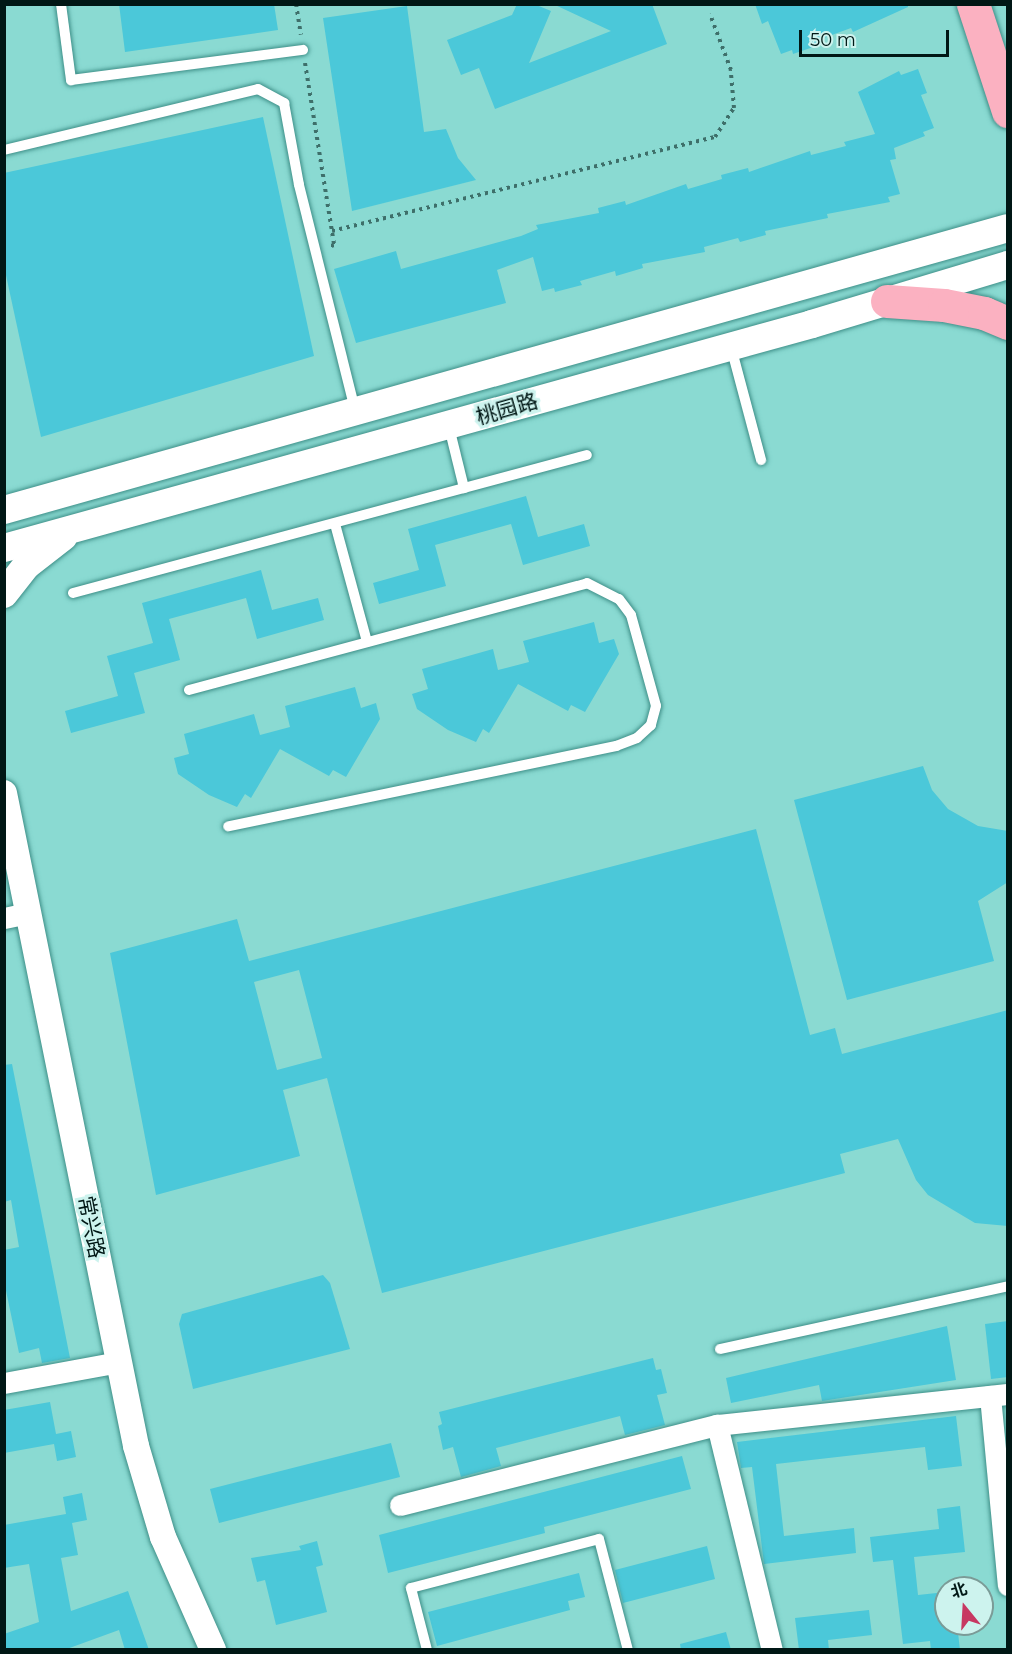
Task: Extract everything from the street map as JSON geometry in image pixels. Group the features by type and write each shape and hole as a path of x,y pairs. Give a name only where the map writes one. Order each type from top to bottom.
{"main road":[{"path":"973,4 1008,111"},
{"name":"桃园路","path":"4,510 1008,228"},
{"name":"桃园路","path":"4,548 448,426 1008,265"},
{"path":"887,301 944,305 984,313 1008,323"},
{"path":"4,594 27,565 74,528"}],"street":[{"name":"常兴路","path":"4,793 16,915 148,1492 181,1581 213,1650"},
{"path":"4,1383 118,1362"},
{"path":"400,1504 717,1425 999,1395 1008,1585"},
{"path":"717,1425 772,1650"}],"lane":[{"path":"61,4 71,80 303,50"},
{"path":"4,150 258,89 284,103 315,250 356,412"},
{"path":"730,346 761,460"},
{"path":"448,426 464,488"},
{"path":"73,593 587,455"},
{"path":"335,524 367,642"},
{"path":"189,690 587,583 620,599 631,615 656,706 651,724 637,738 616,746 228,826"},
{"path":"720,1349 1008,1286"},
{"path":"427,1650 411,1588 600,1539 628,1650"}],"path":[{"path":"296,4 334,245 315,250"},
{"path":"332,231 715,137 734,108 731,70 710,14"}],"building":[{"path":"119,4 274,4 278,30 125,52"},
{"path":"517,4 534,4 551,11 529,63 611,31 553,4 652,4 667,44 495,109 479,68 461,75 447,40 512,15"},
{"path":"755,4 908,4 908,7 853,32 851,28 818,40 819,45 793,54 792,50 781,54 768,21 762,24"},
{"path":"407,6 424,132 446,129 458,158 476,180 352,211 323,18"},
{"path":"918,69 927,93 921,95 934,128 923,132 925,136 894,148 896,159 890,160 900,194 888,197 890,202 827,214 828,218 765,231 766,235 740,242 738,238 704,247 705,252 642,264 643,268 616,276 615,271 580,281 582,285 555,292 554,288 542,291 533,257 497,270 506,303 356,343 334,269 396,251 401,269 521,236 538,229 536,225 599,213 598,208 625,201 626,205 686,184 688,189 722,179 721,175 748,168 749,172 810,151 811,155 846,146 844,142 875,134 858,92 899,71 901,75"},
{"path":"263,117 314,356 41,437 4,266 4,173"},
{"path":"526,496 538,537 584,524 590,546 523,565 511,524 435,545 446,586 379,604 373,583 419,570 408,529"},
{"path":"261,570 272,610 318,598 324,620 257,639 246,598 169,619 180,660 134,673 145,713 71,733 65,711 118,696 107,656 153,643 142,603"},
{"path":"594,622 599,643 614,639 619,654 585,712 571,705 568,711 518,684 489,733 483,729 476,742 448,730 417,709 412,694 428,689 422,669 493,649 498,670 529,662 523,641"},
{"path":"355,687 361,708 376,703 380,719 346,777 333,770 329,776 280,749 251,798 245,794 237,807 209,795 178,774 174,758 189,754 184,734 254,714 260,735 290,727 285,706"},
{"path":"923,766 932,790 948,809 978,826 1008,831 1008,882 978,901 994,961 847,1000 794,800"},
{"path":"756,829 810,1035 835,1028 842,1054 1008,1010 1008,1226 975,1223 928,1195 916,1180 898,1139 840,1154 845,1173 382,1293 327,1078 283,1090 300,1156 156,1195 110,953 237,919 249,961","holes":["299,970 322,1058 277,1070 254,982"]},
{"path":"12,1064 70,1358 42,1363 39,1348 19,1353 4,1281 4,1250 19,1247 11,1200 4,1202 4,1065"},
{"path":"323,1275 330,1283 350,1349 193,1389 179,1324 182,1314"},
{"path":"1008,1321 1008,1377 991,1379 985,1324"},
{"path":"947,1326 956,1380 822,1401 819,1385 731,1403 726,1378"},
{"path":"653,1358 656,1370 661,1369 667,1393 657,1395 665,1425 625,1435 620,1416 496,1448 501,1466 461,1477 453,1447 443,1450 438,1426 442,1424 439,1412"},
{"path":"50,1402 56,1434 71,1431 76,1457 57,1461 54,1444 4,1453 4,1410"},
{"path":"956,1416 962,1466 928,1470 925,1447 776,1464 784,1536 854,1528 856,1553 764,1564 752,1467 741,1468 737,1442"},
{"path":"391,1443 400,1477 219,1523 210,1489"},
{"path":"682,1456 691,1489 544,1527 545,1533 388,1573 379,1535"},
{"path":"82,1493 87,1520 72,1523 78,1555 61,1558 71,1611 128,1591 149,1650 125,1650 119,1630 64,1650 4,1650 4,1634 39,1622 29,1564 4,1568 4,1525 66,1514 63,1497"},
{"path":"960,1506 965,1552 914,1557 918,1595 934,1593 934,1636 958,1636 960,1650 931,1650 930,1641 903,1644 893,1560 873,1562 870,1537 939,1529 937,1509"},
{"path":"317,1541 323,1565 316,1567 327,1612 276,1625 265,1580 257,1582 251,1558 301,1550 299,1546"},
{"path":"707,1546 715,1579 623,1603 615,1570"},
{"path":"579,1573 585,1597 568,1601 570,1610 437,1646 428,1612"},
{"path":"869,1610 872,1635 828,1640 829,1650 799,1650 795,1618"},
{"path":"726,1632 731,1650 681,1650 680,1644"}]}
